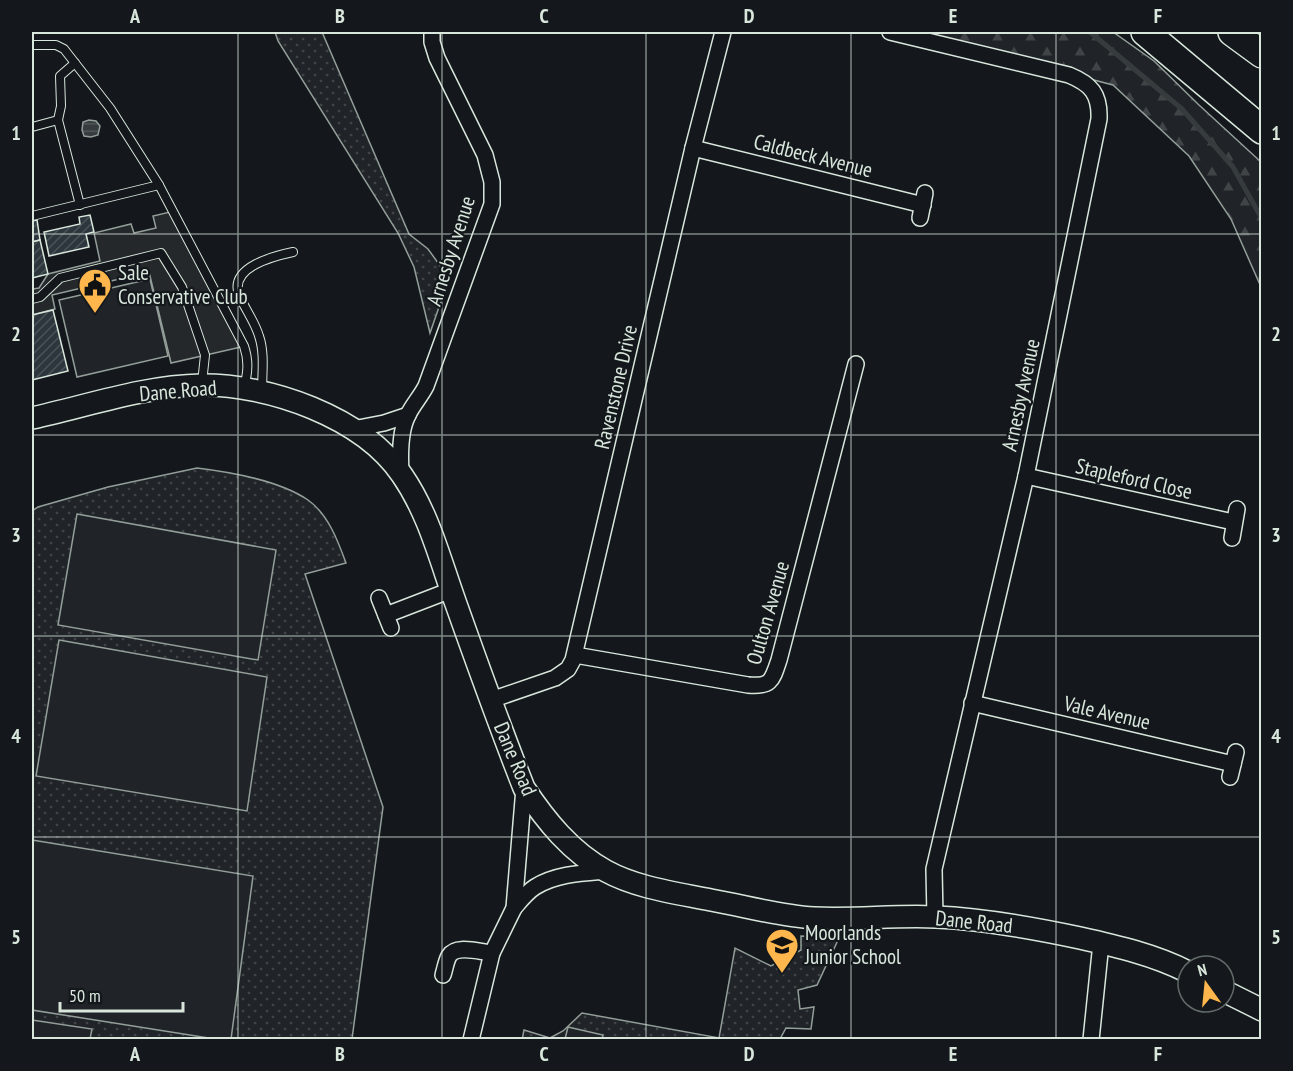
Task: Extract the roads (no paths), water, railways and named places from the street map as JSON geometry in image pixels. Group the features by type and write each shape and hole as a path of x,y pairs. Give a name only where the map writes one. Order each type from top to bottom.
{"highway":[{"path":"1145,32 1262,130"},
{"path":"1232,32 1262,54"}],"main road":[{"name":"Dane Road","path":"32,418 144,392 180,386 223,386 299,402 328,414 379,449 401,473 430,527 524,788 538,809 564,839 606,871 631,881 679,893 783,915 814,918 935,917 999,923 1101,943 1142,954 1176,967"},
{"path":"1236,997 1262,1010"}],"street":[{"name":"Arnesby Avenue","path":"401,473 400,451 408,415 419,401 426,386 492,204 492,183 485,155 437,58 432,42 432,32"},
{"name":"Ravenstone Drive","path":"491,700 555,678 568,669 575,655 693,148 723,32"},
{"name":"Arnesby Avenue","path":"890,32 1069,75 1084,81 1092,89 1097,100 1099,119 1026,476 934,869 935,917"},
{"name":"Caldbeck Avenue","path":"693,148 923,206"},
{"name":"Oulton Avenue","path":"575,655 748,685 761,686 772,679 779,660 856,364"},
{"path":"353,429 384,423 408,415"},
{"name":"Stapleford Close","path":"1026,476 1234,523"},
{"path":"379,598 389,622 451,590"},
{"name":"Vale Avenue","path":"972,703 1233,764"},
{"path":"514,908 524,788"},
{"path":"471,1040 492,953 514,908 534,888 573,873 606,871"},
{"path":"1091,1040 1101,943"},
{"path":"443,975 449,955 455,951 492,953"}],"lane":[{"path":"32,45 56,45 64,49 110,108 159,185 244,346 253,391"},
{"path":"75,63 60,76 62,106 58,120 80,205"},
{"path":"32,126 58,120"},
{"path":"32,216 159,185"},
{"path":"253,391 262,347 238,293 237,284 247,269 293,252"},
{"path":"32,299 40,297 60,278 161,253 182,287 205,356 202,385"}],"waterway":[{"path":"1090,32 1182,109 1233,167 1262,219"}],"place":[{"name":"Sale Conservative Club","path":"95,314"},
{"name":"Moorlands Junior School","path":"782,974"}]}
